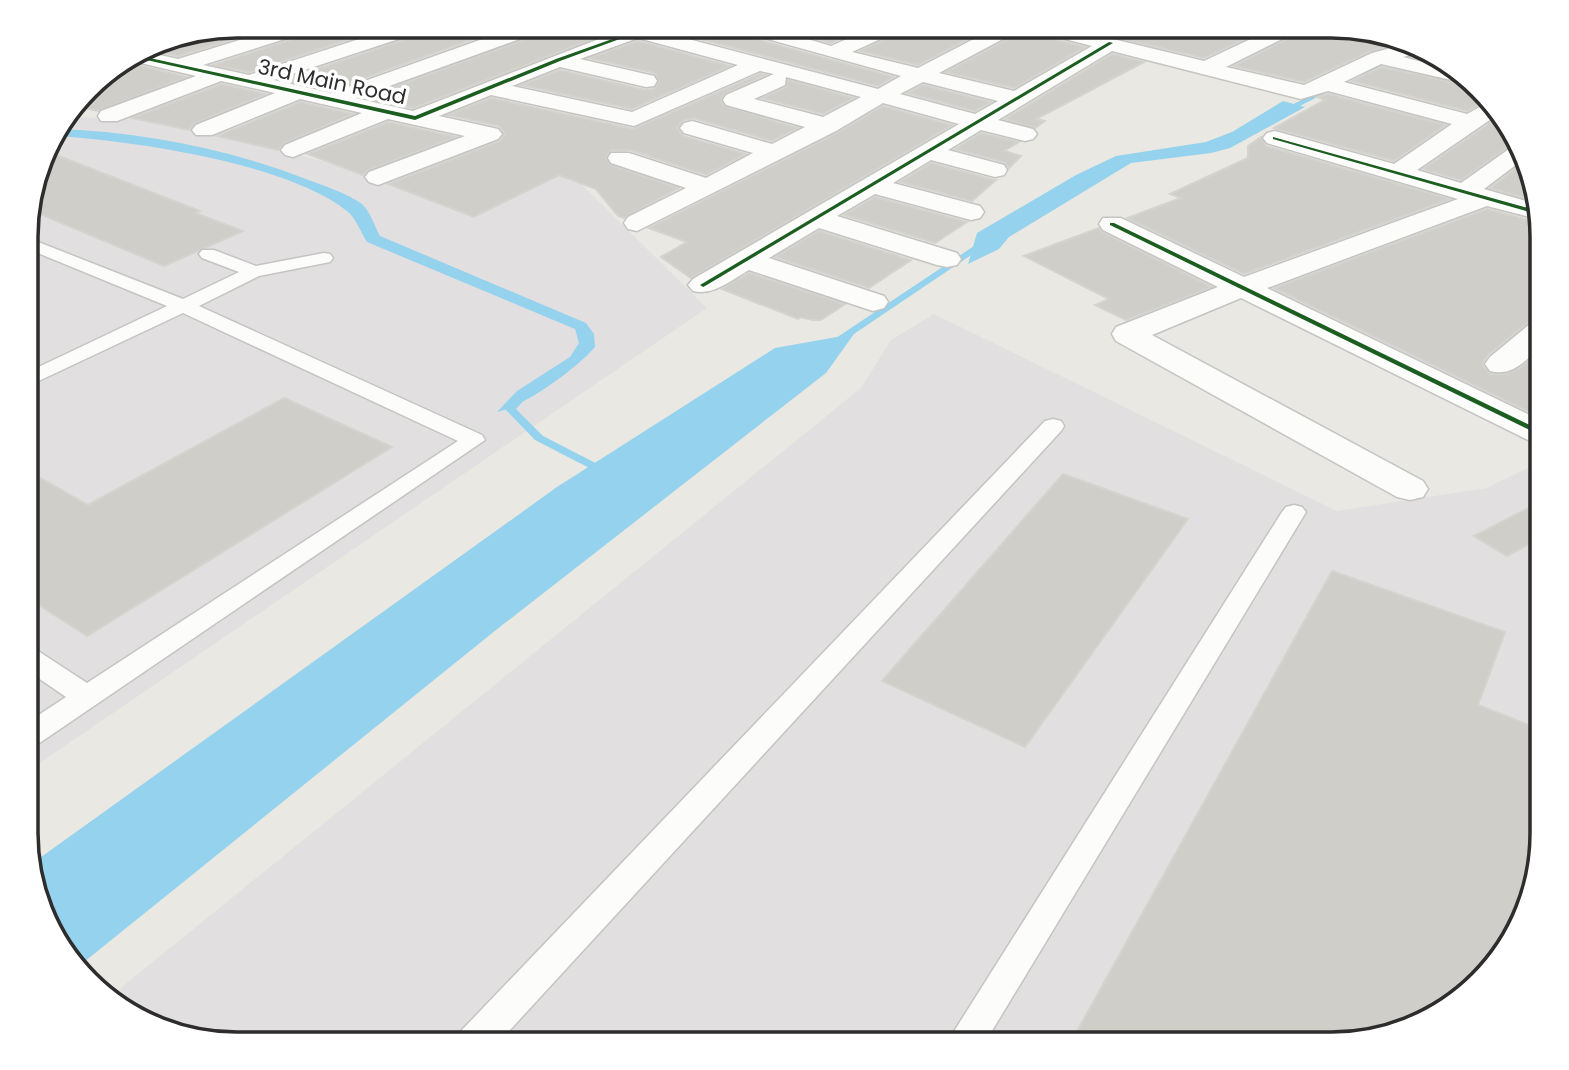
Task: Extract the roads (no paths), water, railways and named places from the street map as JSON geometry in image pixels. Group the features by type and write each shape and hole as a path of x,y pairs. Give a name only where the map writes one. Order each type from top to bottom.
{"street":[{"path":"232,39 246,44"},
{"path":"178,66 263,39"},
{"path":"250,82 380,39"},
{"path":"331,100 502,39"},
{"name":"3rd Main Road","path":"150,59 415,118 605,39"},
{"path":"658,39 1025,134"},
{"path":"784,39 832,54 1014,98"},
{"path":"790,41 797,39"},
{"path":"832,54 864,39"},
{"path":"637,223 988,39"},
{"path":"1092,39 1301,92 1308,92 1379,57 1401,51"},
{"path":"704,285 1014,98 1118,45 1140,39"},
{"path":"1207,68 1266,39"},
{"path":"1379,57 1444,74"},
{"path":"558,60 646,81"},
{"path":"488,88 634,118 755,65"},
{"path":"790,74 734,100 828,125"},
{"path":"109,116 218,75"},
{"path":"1336,86 1470,122"},
{"path":"204,130 298,92"},
{"path":"293,150 384,112"},
{"path":"1397,173 1486,112"},
{"path":"378,177 490,134 415,118"},
{"path":"692,128 774,152"},
{"path":"1275,138 1529,209"},
{"path":"928,152 995,170"},
{"path":"1410,489 1127,334 1475,196 1513,157"},
{"path":"620,158 708,187"},
{"path":"871,185 971,212"},
{"path":"815,218 947,259"},
{"path":"1112,224 1244,286 1530,428"},
{"path":"748,260 873,302"},
{"path":"1501,364 1530,341"}],"lane":[{"path":"38,247 186,307 474,440 39,729"},
{"path":"208,254 254,272"},
{"path":"38,375 186,307 254,272 324,258"},
{"path":"485,1031 1053,426"},
{"path":"972,1032 1294,512"},
{"path":"39,665 87,697"}],"water":[{"path":"1283,101 1305,107 1230,148 1131,163 1009,237 999,249 968,264 977,233 1076,175 1116,156 1206,142 1232,132"},
{"path":"70,130 91,131 188,145 252,161 333,189 365,207 380,236 586,323 594,334 595,347 576,366 549,386 497,412 517,391 570,357 579,343 575,329 367,242 347,211 321,194 287,180 206,157 66,137"},
{"path":"854,334 826,373 496,630 86,961 59,921 45,884 40,858 557,487 775,348"}],"waterway":[{"path":"1362,73 1408,54"},
{"path":"1283,111 1333,87"},
{"path":"832,344 983,243"},
{"path":"522,397 510,409 539,438 605,472"}]}
